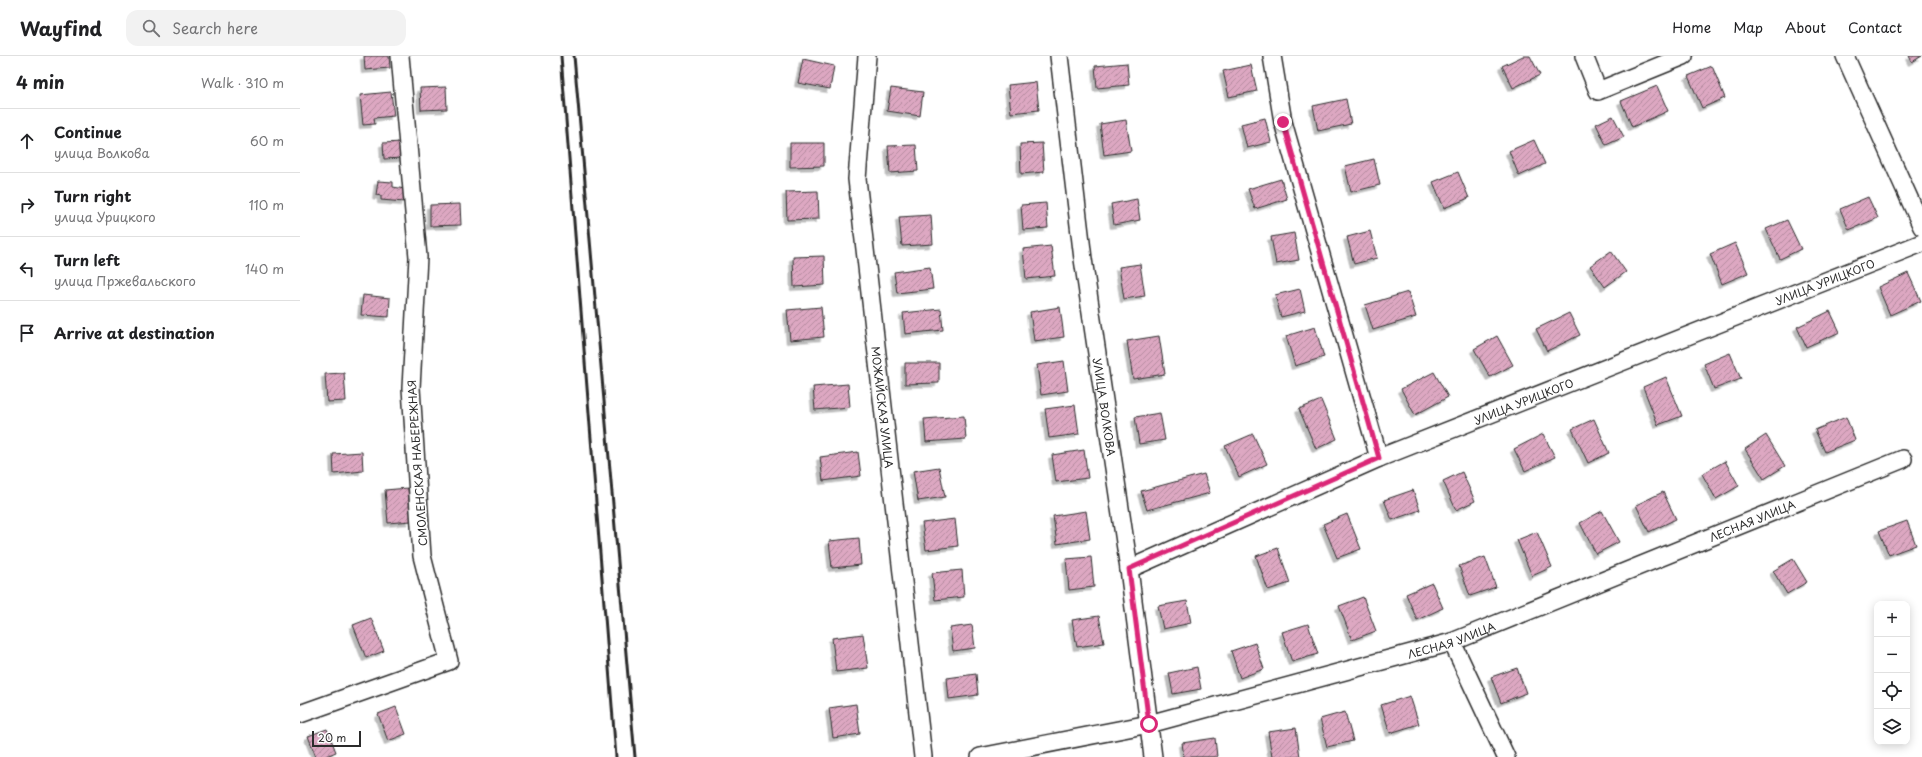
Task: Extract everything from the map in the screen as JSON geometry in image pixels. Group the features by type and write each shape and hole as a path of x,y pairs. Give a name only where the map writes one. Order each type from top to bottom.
{"street":[{"name":"СМОЛЕНСКАЯ НАБЕРЕЖНАЯ","path":"300,714 449,662 422,556 410,388 418,257 400,56"},
{"name":"МОЖАЙСКАЯ УЛИЦА","path":"867,56 857,179 923,757"},
{"name":"УЛИЦА ВОЛКОВА","path":"1060,56 1083,259 1129,569 1153,757"},
{"path":"1272,56 1283,122 1379,458"},
{"path":"1584,56 1598,91 1684,56"},
{"path":"1845,56 1922,227"},
{"name":"УЛИЦА УРИЦКОГО","path":"1129,569 1379,458 1922,243"},
{"name":"ЛЕСНАЯ УЛИЦА","path":"980,757 1149,724 1452,642 1903,459"},
{"path":"1452,642 1506,757"}],"building":[{"path":"364,56 389,56 390,68 365,70"},
{"path":"1523,56 1530,56 1540,75 1513,88 1502,66"},
{"path":"1909,56 1922,56 1912,62"},
{"path":"803,59 834,66 830,89 798,83"},
{"path":"1127,63 1129,85 1097,88 1095,66"},
{"path":"1251,65 1257,91 1229,97 1223,71"},
{"path":"1712,66 1725,98 1702,108 1688,76"},
{"path":"1036,82 1039,110 1011,113 1008,85"},
{"path":"1657,86 1668,111 1632,127 1621,101"},
{"path":"446,87 447,109 421,110 420,88"},
{"path":"891,88 923,92 920,116 887,111"},
{"path":"391,92 394,116 374,118 375,124 363,125 360,95"},
{"path":"1346,99 1351,124 1318,131 1313,106"},
{"path":"1613,116 1624,137 1606,145 1596,124"},
{"path":"1265,118 1271,142 1247,148 1241,124"},
{"path":"1126,120 1131,151 1104,155 1100,124"},
{"path":"1534,140 1545,164 1519,176 1509,151"},
{"path":"402,142 403,158 384,159 383,143"},
{"path":"790,143 824,143 824,166 790,167"},
{"path":"1042,143 1044,172 1021,174 1020,144"},
{"path":"916,145 918,171 890,173 888,146"},
{"path":"1374,159 1380,185 1351,192 1345,166"},
{"path":"1458,172 1469,198 1444,208 1433,182"},
{"path":"1281,179 1287,199 1255,209 1248,189"},
{"path":"378,181 393,182 393,187 405,189 404,202 381,200 381,196 376,195"},
{"path":"818,191 819,219 787,220 786,192"},
{"path":"1868,197 1878,218 1849,230 1840,209"},
{"path":"1137,199 1140,220 1114,225 1111,204"},
{"path":"1046,203 1048,228 1023,230 1021,205"},
{"path":"460,204 461,225 430,226 430,205"},
{"path":"931,215 933,244 902,246 899,217"},
{"path":"1787,220 1801,249 1780,259 1766,229"},
{"path":"1370,231 1377,258 1354,264 1347,237"},
{"path":"1294,233 1299,260 1276,264 1271,237"},
{"path":"1735,243 1748,273 1722,284 1710,254"},
{"path":"1051,246 1055,276 1026,279 1023,249"},
{"path":"1611,251 1626,272 1605,287 1590,266"},
{"path":"824,256 825,285 794,287 793,257"},
{"path":"1140,264 1145,296 1124,299 1119,267"},
{"path":"930,267 933,289 897,293 894,272"},
{"path":"1908,273 1921,301 1890,315 1878,287"},
{"path":"1300,289 1305,311 1281,317 1275,295"},
{"path":"1408,292 1416,317 1373,330 1365,305"},
{"path":"363,295 390,298 389,317 361,315"},
{"path":"821,307 824,337 790,340 787,310"},
{"path":"1060,307 1064,337 1034,341 1030,312"},
{"path":"941,309 943,330 905,334 903,313"},
{"path":"1830,311 1840,332 1806,347 1797,327"},
{"path":"1569,313 1580,335 1547,351 1536,329"},
{"path":"1315,327 1324,357 1295,366 1286,336"},
{"path":"1159,336 1165,374 1133,379 1127,341"},
{"path":"1497,336 1513,365 1490,377 1474,349"},
{"path":"1730,353 1741,379 1714,389 1704,364"},
{"path":"1064,361 1068,391 1041,395 1037,365"},
{"path":"905,363 939,363 939,383 905,384"},
{"path":"1434,372 1448,397 1415,415 1401,389"},
{"path":"344,373 346,401 327,402 325,374"},
{"path":"1666,377 1682,416 1658,425 1643,387"},
{"path":"848,384 850,407 815,410 813,387"},
{"path":"1321,400 1337,439 1316,449 1299,409"},
{"path":"1075,405 1079,434 1049,438 1045,409"},
{"path":"1160,413 1165,440 1139,444 1135,417"},
{"path":"964,416 966,439 926,442 924,419"},
{"path":"1846,417 1855,440 1825,452 1815,430"},
{"path":"1594,419 1609,453 1588,463 1572,429"},
{"path":"1253,434 1267,464 1239,477 1225,446"},
{"path":"1543,434 1555,457 1525,471 1514,449"},
{"path":"1766,435 1785,466 1764,479 1745,449"},
{"path":"1084,450 1088,478 1056,482 1052,455"},
{"path":"362,452 363,471 334,474 333,454"},
{"path":"858,452 861,476 823,481 820,457"},
{"path":"1725,461 1739,486 1716,499 1702,474"},
{"path":"939,467 945,497 918,501 913,471"},
{"path":"1462,472 1475,501 1456,510 1443,481"},
{"path":"1204,474 1210,493 1147,510 1141,491"},
{"path":"408,488 411,521 388,523 385,490"},
{"path":"1413,490 1420,510 1392,520 1384,500"},
{"path":"1663,492 1676,519 1649,532 1636,505"},
{"path":"1086,511 1090,539 1057,544 1053,516"},
{"path":"1602,511 1619,542 1596,554 1580,523"},
{"path":"1347,514 1361,549 1337,558 1323,524"},
{"path":"955,519 958,546 926,550 922,523"},
{"path":"1907,521 1916,545 1889,555 1879,531"},
{"path":"1537,532 1552,567 1532,576 1517,540"},
{"path":"859,538 861,565 832,568 829,541"},
{"path":"1278,548 1290,583 1268,590 1256,556"},
{"path":"1091,557 1094,587 1069,590 1066,559"},
{"path":"1485,557 1496,587 1470,596 1459,566"},
{"path":"1793,559 1807,582 1787,594 1773,571"},
{"path":"962,570 964,597 935,600 932,573"},
{"path":"1432,583 1443,608 1417,620 1406,594"},
{"path":"1363,597 1376,631 1352,640 1339,606"},
{"path":"1187,601 1191,623 1163,629 1158,606"},
{"path":"1099,616 1104,643 1077,647 1072,620"},
{"path":"371,618 384,651 366,658 353,625"},
{"path":"1308,624 1318,654 1292,662 1282,632"},
{"path":"972,625 975,648 953,651 950,628"},
{"path":"863,634 868,668 836,672 832,638"},
{"path":"1255,643 1264,669 1240,678 1231,651"},
{"path":"1197,667 1201,689 1173,694 1169,673"},
{"path":"1517,668 1526,693 1501,703 1491,677"},
{"path":"976,674 978,695 949,699 947,678"},
{"path":"1410,696 1419,724 1390,733 1381,705"},
{"path":"856,704 860,734 833,738 829,708"},
{"path":"396,707 406,734 388,741 378,714"},
{"path":"1345,712 1353,741 1327,747 1320,719"},
{"path":"1296,728 1300,757 1272,757 1268,732"},
{"path":"327,729 336,752 324,757 316,757 308,736"},
{"path":"1215,738 1217,757 1184,757 1182,743"}],"railway":[{"path":"561,56 616,757"},
{"path":"574,56 635,757"}],"route":[{"path":"1149,724 1129,569 1379,458 1283,122"}]}
